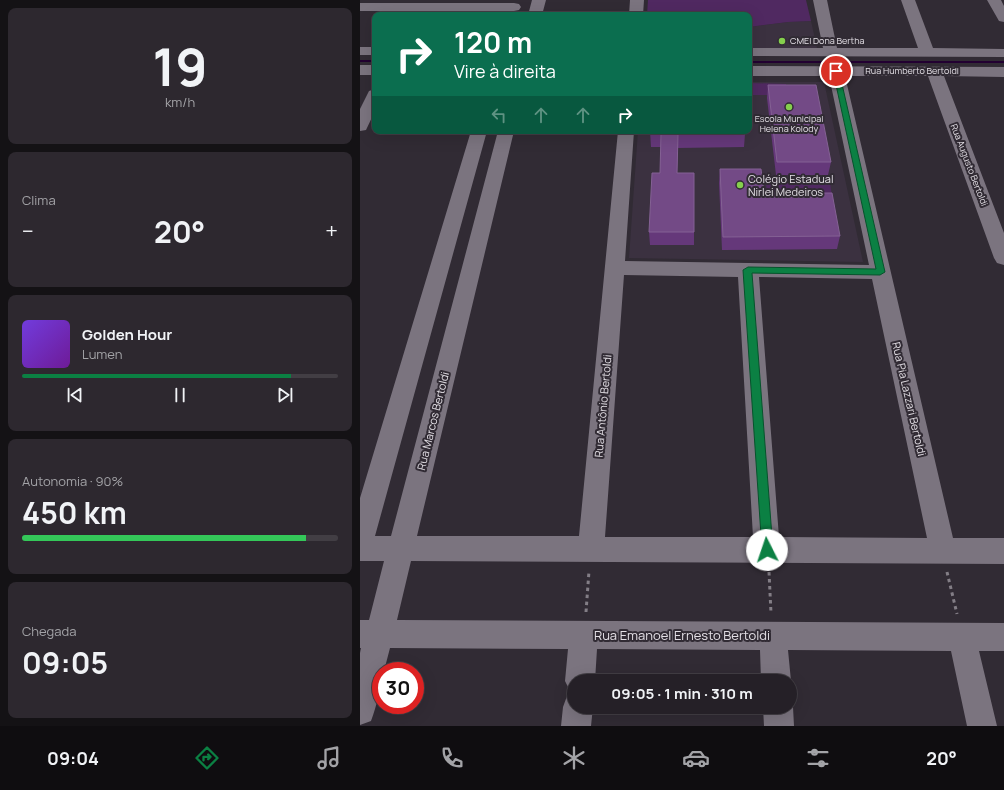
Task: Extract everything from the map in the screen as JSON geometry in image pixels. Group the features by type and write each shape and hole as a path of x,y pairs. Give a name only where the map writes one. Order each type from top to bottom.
{"street":[{"path":"536,12 539,0"},
{"path":"636,12 637,0"},
{"name":"Rua Pia Lazzari Bertoldi","path":"820,0 942,550"},
{"path":"908,0 927,53"},
{"path":"994,0 1004,18"},
{"path":"360,7 514,7"},
{"path":"360,51 372,51"},
{"name":"Rua Humberto Bertoldi","path":"752,52 834,62 934,71 1004,72"},
{"name":"Rua Humberto Bertoldi","path":"752,71 927,53 1004,53"},
{"path":"360,70 372,70"},
{"name":"Rua Augusto Bertoldi","path":"934,71 1004,258"},
{"path":"360,126 372,100"},
{"path":"360,541 478,134"},
{"name":"Rua Marcos Bertoldi","path":"360,710 370,634 401,548 505,134"},
{"name":"Rua Antônio Bertoldi","path":"591,549 626,134"},
{"path":"614,268 880,272"},
{"path":"748,270 767,550"},
{"path":"360,548 1004,550"},
{"name":"Rua Emanoel Ernesto Bertoldi","path":"370,634 1004,637"},
{"path":"581,674 584,635"},
{"path":"773,636 776,674"},
{"path":"962,637 982,726"},
{"path":"576,726 577,714"},
{"path":"778,714 779,726"}],"path":[{"path":"584,635 591,549"},
{"path":"767,550 773,636"},
{"path":"942,550 962,637"}],"shaded area":[{"path":"648,0 806,0 811,21 752,27 752,12 647,12"},
{"name":"CMEI Dona Bertha","path":"811,21 817,48 752,48 752,27"},
{"name":"Colégio Estadual Nirlei Medeiros","path":"752,82 824,82 863,262 629,258 638,134 752,134"},
{"path":"752,83 786,84 788,95 752,95"},
{"path":"766,183 830,183 833,203 768,202"}],"building":[{"path":"768,85 816,85 831,162 777,162"},
{"path":"661,134 678,134 677,173 694,173 694,232 649,232 652,173 660,173"},
{"path":"720,169 761,169 764,193 832,193 840,236 723,237"}],"waterway":[{"path":"360,61 372,61"},
{"path":"752,62 1004,62"}],"place":[{"name":"CMEI Dona Bertha","path":"782,41"},
{"name":"Escola Municipal Helena Kolody","path":"789,107"},
{"name":"Colégio Estadual Nirlei Medeiros","path":"740,185"}],"route":[{"path":"767,550 748,270 880,272 836,71"}]}
